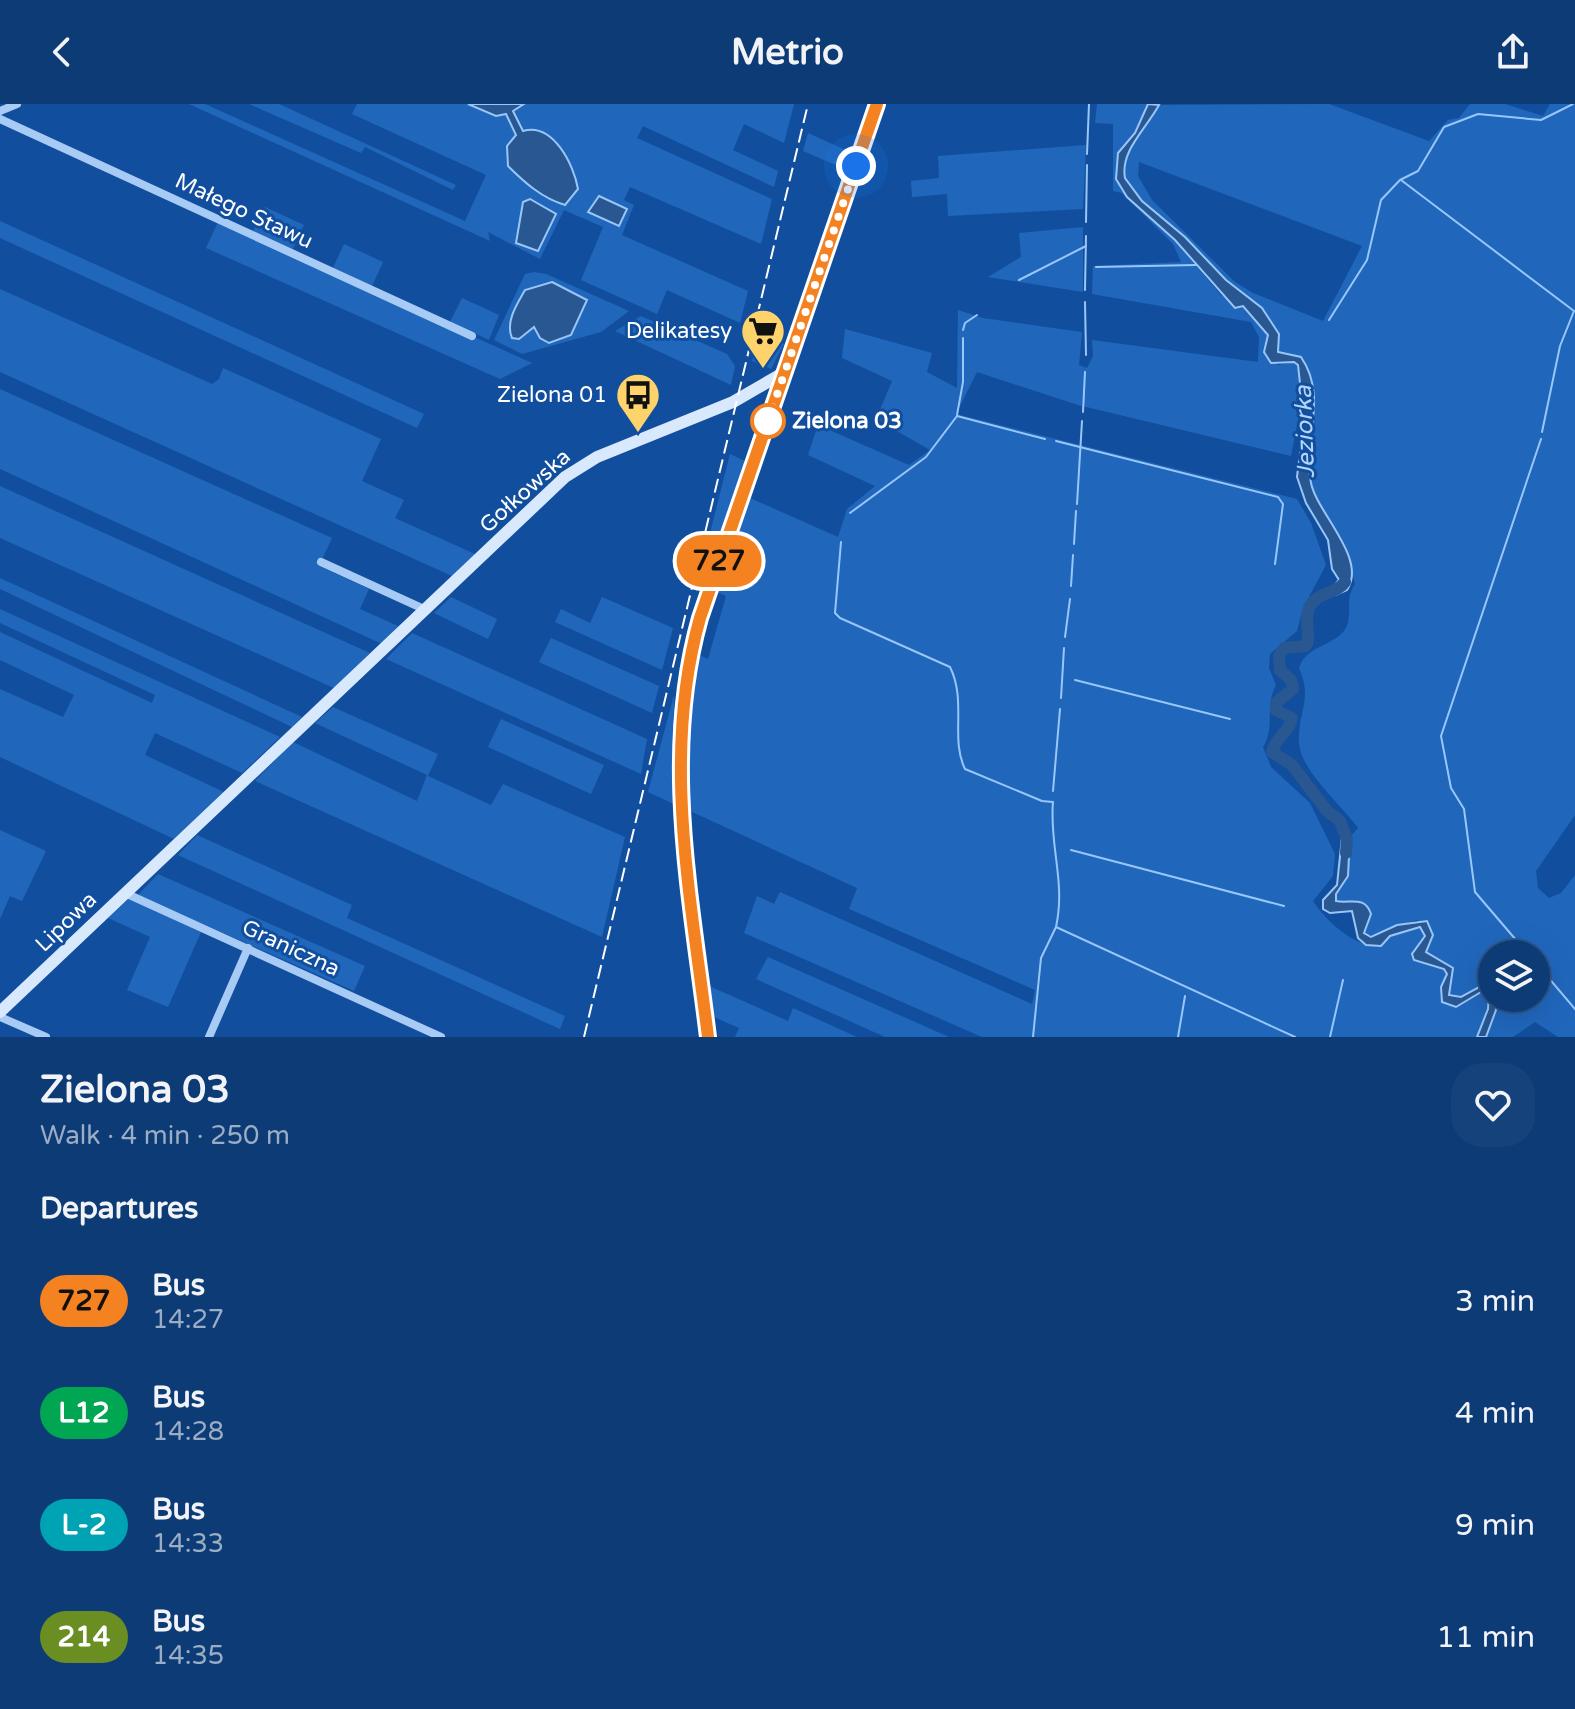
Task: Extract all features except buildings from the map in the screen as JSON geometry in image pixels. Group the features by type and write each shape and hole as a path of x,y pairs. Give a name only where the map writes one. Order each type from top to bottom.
{"street":[{"path":"0,111 17,104"},
{"path":"708,1037 681,794 680,716 687,662 877,104"},
{"name":"Małego Stawu","path":"0,119 472,336"},
{"name":"Gołkowska","path":"125,893 575,469 733,402 785,372"},
{"path":"321,562 426,610"},
{"name":"Graniczna","path":"125,893 441,1037"},
{"name":"Lipowa","path":"0,1015 125,893"},
{"path":"209,1037 248,948"},
{"path":"0,1015 46,1037"}],"shaded area":[{"path":"189,104 205,104 465,221 486,175 352,114 357,104 468,104 496,116 506,114 517,135 525,183 553,201 513,110 524,104 794,104 784,143 744,124 733,150 778,171 774,187 643,126 637,138 772,199 761,244 630,187 624,200 634,205 622,235 748,291 740,323 667,290 657,314 581,280 603,227 564,210 540,259 488,232 490,241"},
{"path":"249,104 279,104 456,185 453,190 365,147 361,153"},
{"path":"1097,104 1148,104 1135,133 1118,153 1120,189 1175,241 1221,295 1251,311 1268,335 1264,352 1278,365 1294,362 1299,365 1303,395 1291,456 1078,405 977,372 956,414 1297,499 1311,523 1326,565 1303,608 1297,631 1270,654 1269,668 1276,685 1271,701 1269,732 1263,747 1271,767 1310,803 1335,854 1333,876 1313,901 1342,932 1371,946 1381,946 1390,936 1419,927 1425,935 1416,948 1414,960 1444,968 1447,973 1440,996 1465,1002 1478,994 1478,1012 1487,1012 1477,1037 982,1037 744,933 757,896 774,904 780,892 1032,1004 1035,990 849,909 857,888 690,811 688,712 699,655 708,659 726,596 717,592 750,498 838,537 847,509 875,486 808,455 818,425 909,465 930,450 876,419 892,381 842,358 845,329 932,353 927,372 957,388 958,310 983,318 1082,332 1079,365 1087,368 1093,356 1092,340 1258,362 1259,337 1251,322 1092,294 1093,266 1181,262 1173,244 1122,193 1113,191 1113,124 1095,123"},
{"path":"1329,104 1429,141 1448,120 1459,118 1470,104 1505,104 1543,116 1550,104 1575,104 1575,815 1536,871 1538,888 1549,898 1561,893 1575,875 1575,1037 1558,1037 1535,1022 1513,1037 1486,1037 1493,1012 1550,1012 1550,940 1478,940 1478,988 1461,997 1452,997 1448,990 1453,968 1426,952 1433,931 1417,920 1366,935 1369,918 1336,901 1336,894 1348,876 1350,837 1358,828 1313,775 1301,752 1299,731 1305,688 1299,668 1307,655 1343,632 1355,584 1345,545 1317,501 1310,481 1314,384 1291,354 1285,356 1277,352 1279,334 1262,308 1226,280 1185,237 1142,201 1125,178 1126,159 1159,105","holes":["1139,162 1362,246 1323,321 1253,293 1235,282 1152,200 1138,176"]},
{"path":"808,133 852,153 847,170 803,151"},
{"path":"1086,145 1083,209 948,216 947,194 912,197 911,181 939,178 938,156"},
{"path":"265,207 304,225 293,249 253,231"},
{"path":"0,221 424,414 417,428 0,238"},
{"path":"218,222 532,363 500,379 206,248"},
{"path":"1083,227 1083,292 988,277 1021,257 1019,233"},
{"path":"344,244 383,262 372,286 333,268"},
{"path":"525,274 546,274 629,311 601,332 522,354 494,340"},
{"path":"0,289 212,384 219,379 223,368 381,439 362,481 404,500 395,518 475,554 452,576 0,372"},
{"path":"462,298 499,315 489,340 450,322"},
{"path":"641,316 727,354 735,366 731,385 615,331"},
{"path":"759,332 784,344 771,369 752,361"},
{"path":"0,389 332,538 319,566 369,589 360,609 398,626 382,644 0,469"},
{"path":"730,454 745,461 711,560 705,553"},
{"path":"0,486 370,653 334,688 0,538"},
{"path":"0,578 302,717 292,727 0,589"},
{"path":"451,597 497,619 488,639 434,613"},
{"path":"602,597 673,628 662,670 555,622 561,609 590,623"},
{"path":"0,609 280,737 242,773 155,733 145,755 224,792 174,839 0,757 0,689 63,717 74,695 0,660 0,632 152,703 155,695 0,623"},
{"path":"412,633 647,739 641,774 386,659"},
{"path":"551,638 659,686 652,713 539,662"},
{"path":"674,695 676,805 648,792"},
{"path":"333,707 438,754 428,776 491,805 503,784 625,837 602,937 255,781 293,742 417,801 427,775 315,723"},
{"path":"501,719 604,765 591,794 488,747"},
{"path":"0,830 46,851 22,901 10,896 0,919"},
{"path":"197,835 352,905 347,918 565,1016 560,1029 178,855"},
{"path":"158,874 365,966 354,991 138,895"},
{"path":"129,899 201,932 168,1007 127,990 150,937 108,918"},
{"path":"768,957 949,1037 885,1037 756,979"},
{"path":"709,986 788,1021 793,1008 857,1037 735,1037 739,1028 714,1017"}],"water":[{"path":"468,104 524,104 513,111 523,131 534,130 553,139 572,169 578,189 565,205 534,189 508,166 507,146 516,135 506,114 496,116"},
{"path":"1148,104 1159,105 1130,149 1124,168 1125,178 1142,201 1185,237 1226,280 1262,308 1279,334 1278,352 1301,357 1309,372 1314,403 1309,467 1311,483 1351,564 1352,578 1347,590 1336,595 1333,587 1339,580 1332,569 1328,540 1306,503 1297,477 1304,420 1298,365 1294,362 1271,363 1264,352 1268,335 1243,306 1235,308 1175,240 1127,197 1116,179 1118,153 1135,133"},
{"path":"599,196 627,209 619,226 588,212"},
{"path":"530,199 556,214 538,251 516,243 523,202"},
{"path":"552,282 587,300 571,335 549,343 540,338 534,327 519,339 512,338 511,319 525,290"},
{"path":"1342,837 1350,837 1348,876 1336,894 1336,901 1365,904 1371,914 1364,933 1371,937 1397,925 1427,921 1433,935 1426,952 1453,968 1449,995 1461,997 1478,988 1478,994 1456,1007 1442,1002 1441,987 1447,974 1444,969 1414,960 1412,954 1425,936 1420,927 1390,936 1381,946 1366,945 1358,938 1352,911 1330,913 1323,909 1323,900 1337,885"},
{"path":"1487,1012 1495,1012 1486,1037 1477,1037"}],"waterway":[{"path":"1087,154 1089,104"},
{"path":"1329,320 1367,260 1381,200 1400,180 1418,171 1444,127 1478,114 1541,120 1573,104"},
{"path":"1086,222 1087,165"},
{"path":"1401,180 1574,311 1560,346 1542,432"},
{"path":"1085,290 1086,236"},
{"path":"1019,280 1086,246"},
{"path":"1096,267 1196,265"},
{"path":"1085,302 1086,355"},
{"path":"963,330 965,323 977,315"},
{"path":"957,415 963,382 963,338"},
{"path":"1083,412 1085,372"},
{"path":"850,513 926,457 957,416 1045,439"},
{"path":"1077,504 1082,421"},
{"path":"1516,940 1475,892 1464,809 1451,788 1441,736 1541,439"},
{"path":"1056,441 1278,497 1283,504 1275,564"},
{"path":"1074,544 1076,511"},
{"path":"841,542 835,613 840,618 950,667 957,693 959,745 965,769 1042,801 1053,802 1059,895 1056,927 1295,1037"},
{"path":"1071,586 1073,555"},
{"name":"Jeziorka","path":"1345,582 1312,603 1307,618 1306,646 1284,648 1279,656 1280,670 1291,680 1293,689 1276,703 1276,710 1292,718 1272,752 1292,765 1327,811 1340,821 1347,839 1346,853"},
{"path":"1065,637 1070,599"},
{"path":"1061,698 1064,648"},
{"path":"1075,680 1230,719"},
{"path":"1053,791 1060,709"},
{"path":"1071,850 1284,906"},
{"path":"1033,1037 1041,958 1056,927"},
{"path":"1330,1037 1343,980"},
{"path":"1550,980 1575,1009"},
{"path":"1178,1037 1185,996"}],"railway":[{"path":"584,1037 808,104"}],"bus line":[{"name":"727","path":"708,1037 681,794 679,724 687,662 877,104"}],"place":[{"name":"Delikatesy","path":"763,370"},
{"name":"Zielona 03","path":"768,421"},
{"name":"Zielona 01","path":"638,434"}],"route":[{"path":"768,421 856,166"}]}
